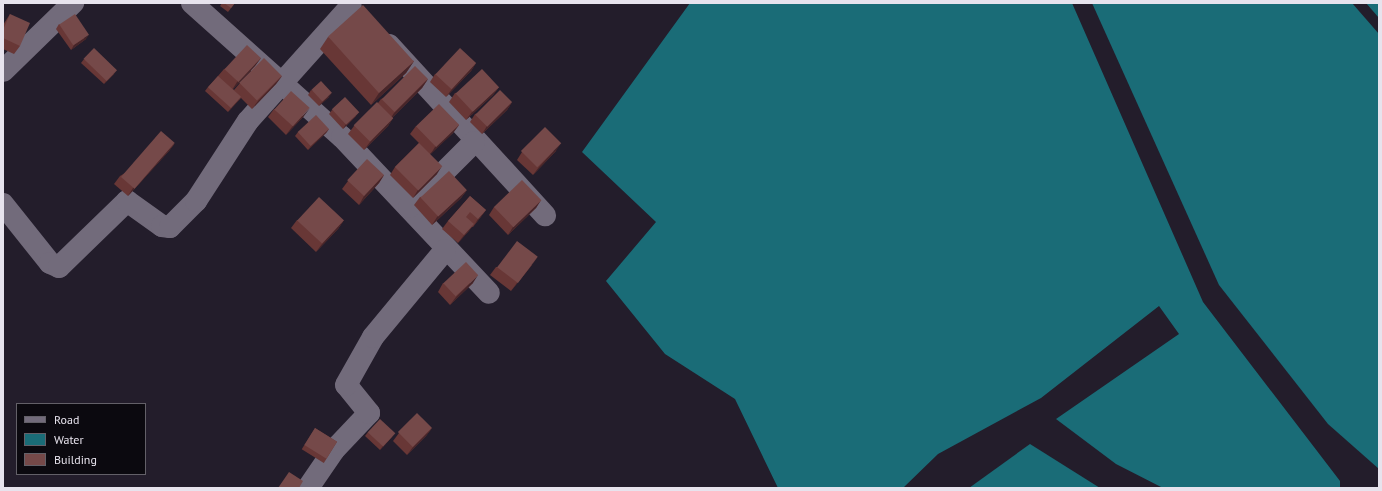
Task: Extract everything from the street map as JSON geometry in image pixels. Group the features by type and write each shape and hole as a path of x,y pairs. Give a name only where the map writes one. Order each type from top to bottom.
{"street":[{"path":"3,72 73,3"},
{"path":"192,3 342,137 409,207 445,250 489,293"},
{"path":"3,204 50,262 58,267 127,201 162,226 170,227 191,207 243,128 349,5 370,26 474,142 545,215"},
{"path":"409,207 474,142"},
{"path":"308,488 334,450 369,413 346,385 373,337 445,250"}],"water":[{"path":"690,3 1072,3 1203,302 1340,481 1340,488 1163,488 1116,464 1056,419 1179,334 1159,306 1041,398 938,454 903,488 778,488 735,399 665,354 606,281 656,222 582,152"},
{"path":"1092,3 1352,3 1379,34 1379,469 1328,424 1219,285"},
{"path":"1366,3 1379,3 1379,18"},
{"path":"1030,444 1100,488 969,488"}],"building":[{"path":"224,3 235,3 231,8"},
{"path":"363,5 414,61 379,93 328,36"},
{"path":"10,14 30,23 20,46 3,38 3,30"},
{"path":"75,14 89,35 73,45 59,25"},
{"path":"247,45 261,58 238,82 224,69"},
{"path":"94,48 117,70 107,81 84,59"},
{"path":"460,48 476,63 452,89 435,74"},
{"path":"264,58 282,76 257,100 239,83"},
{"path":"415,66 428,79 394,112 382,99"},
{"path":"482,69 499,87 473,112 456,94"},
{"path":"218,76 241,97 231,108 208,87"},
{"path":"321,81 332,93 322,102 311,90"},
{"path":"500,90 512,102 487,127 475,115"},
{"path":"291,91 310,108 293,126 274,110"},
{"path":"345,97 359,112 346,125 332,109"},
{"path":"377,102 393,118 370,142 354,125"},
{"path":"439,104 459,125 436,147 416,126"},
{"path":"316,115 329,129 311,146 298,132"},
{"path":"545,127 561,143 537,167 521,151"},
{"path":"161,131 175,143 135,189 121,177"},
{"path":"419,143 442,166 418,190 395,167"},
{"path":"367,159 384,175 364,196 347,180"},
{"path":"449,171 467,190 438,217 420,198"},
{"path":"522,180 541,200 513,227 494,207"},
{"path":"470,196 486,210 478,219 470,212 466,217 474,224 464,235 448,221"},
{"path":"319,197 344,220 322,244 297,220"},
{"path":"517,241 538,257 518,283 497,267"},
{"path":"466,262 478,275 456,296 443,283"},
{"path":"417,413 432,428 413,447 398,432"},
{"path":"380,419 395,433 383,446 368,432"},
{"path":"315,428 337,442 326,459 304,445"},
{"path":"289,472 303,481 299,488 278,488"}]}
